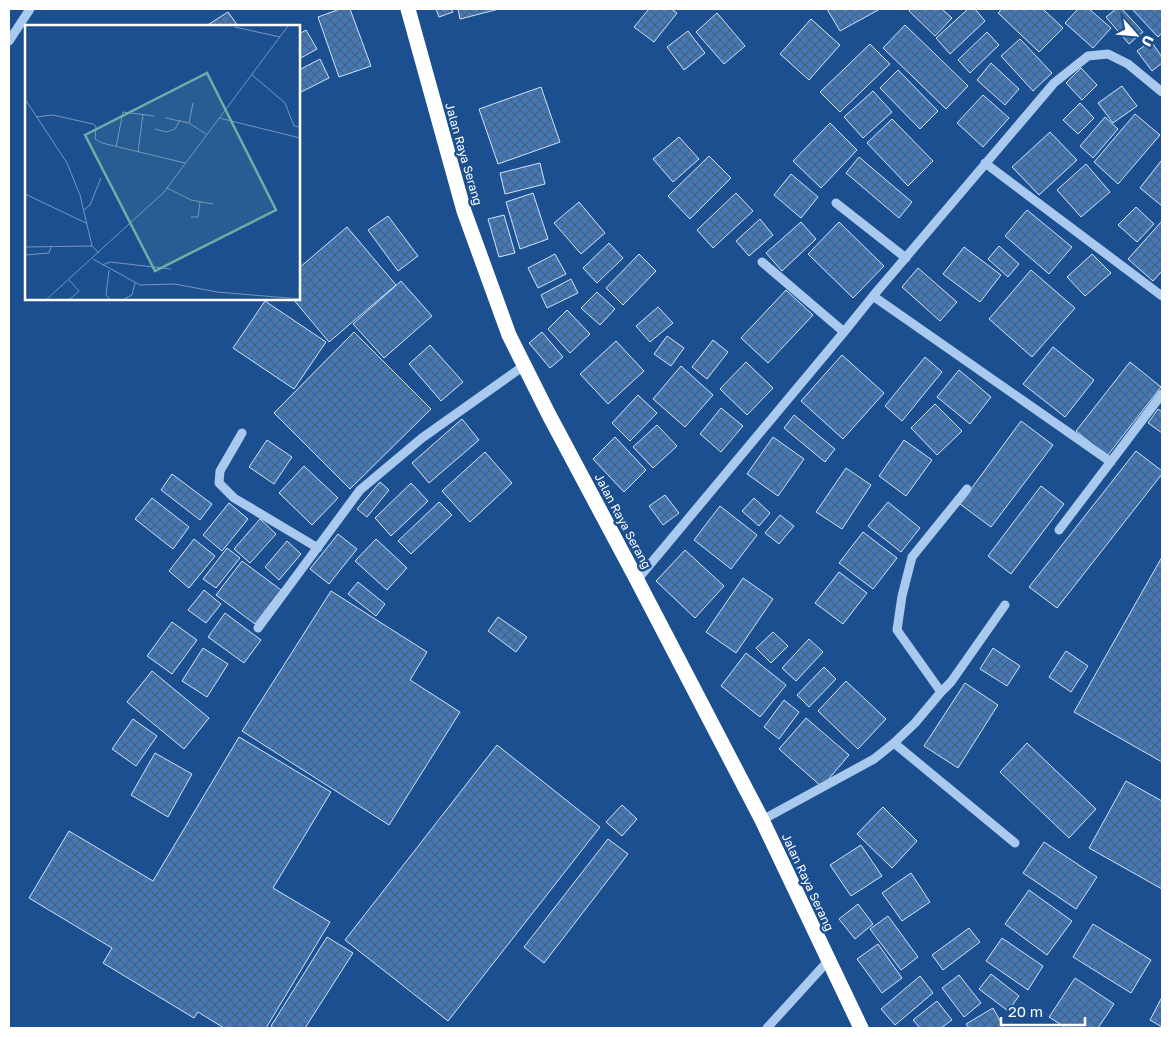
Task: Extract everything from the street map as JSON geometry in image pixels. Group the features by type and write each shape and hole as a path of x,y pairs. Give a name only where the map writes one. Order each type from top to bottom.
{"highway":[{"name":"Jalan Raya Serang","path":"408,9 464,211 509,335 549,415 762,820 861,1028"}],"street":[{"path":"9,41 30,9"},
{"path":"637,580 873,296 1054,83 1088,56 1108,54 1128,64 1162,92"},
{"path":"985,163 1162,296"},
{"path":"836,204 906,258"},
{"path":"762,262 844,332"},
{"path":"873,296 1111,462"},
{"path":"258,628 360,490 422,438 525,366"},
{"path":"1059,530 1162,394"},
{"path":"242,433 220,471 219,483 234,498 318,548"},
{"path":"940,692 898,630 902,596 912,558 968,489"},
{"path":"762,820 874,759 894,743 915,723 940,692 951,682 1004,605"},
{"path":"894,743 1015,843"},
{"path":"767,1028 828,961"}],"building":[{"path":"340,9 350,9 371,66 339,77 318,17"},
{"path":"436,9 451,9 453,12 439,17"},
{"path":"458,9 499,9 460,19"},
{"path":"649,9 671,9 677,13 654,42 634,27"},
{"path":"827,9 880,9 840,31"},
{"path":"911,9 942,9 952,18 935,36 909,11"},
{"path":"968,9 975,9 985,21 950,54 936,38"},
{"path":"1002,9 1043,9 1063,28 1039,52 998,13"},
{"path":"1078,9 1089,9 1111,28 1093,48 1065,23"},
{"path":"1116,9 1122,9 1143,32 1129,44 1106,17"},
{"path":"1132,9 1162,9 1162,33 1158,37"},
{"path":"228,12 237,25 208,25"},
{"path":"717,13 745,46 724,64 696,32"},
{"path":"811,19 840,45 809,80 780,54"},
{"path":"905,25 968,86 946,109 883,48"},
{"path":"306,30 317,49 300,58 300,33"},
{"path":"688,31 705,53 684,70 667,47"},
{"path":"987,32 999,45 970,73 958,60"},
{"path":"1020,39 1052,73 1033,91 1001,56"},
{"path":"1151,41 1162,57 1162,63 1152,71 1137,51"},
{"path":"870,44 890,64 840,112 820,92"},
{"path":"320,59 329,78 300,92 300,69"},
{"path":"991,63 1019,89 1005,105 977,80"},
{"path":"1081,68 1097,85 1082,100 1066,83"},
{"path":"898,70 938,111 920,129 880,88"},
{"path":"1122,86 1137,106 1113,123 1098,103"},
{"path":"541,87 560,142 498,164 479,109"},
{"path":"873,91 892,112 863,138 844,117"},
{"path":"983,95 1009,118 983,147 957,123"},
{"path":"1080,103 1094,118 1078,134 1063,120"},
{"path":"1135,114 1160,135 1118,184 1094,162"},
{"path":"1105,117 1118,129 1093,158 1080,146"},
{"path":"892,119 933,161 908,186 867,143"},
{"path":"830,123 857,150 821,188 793,161"},
{"path":"1050,132 1077,160 1039,195 1012,167"},
{"path":"679,137 699,159 673,182 653,159"},
{"path":"709,156 731,178 690,219 668,196"},
{"path":"859,157 912,202 899,218 846,173"},
{"path":"1162,162 1162,206 1140,188"},
{"path":"540,163 545,184 505,194 500,173"},
{"path":"1086,164 1110,192 1081,217 1057,190"},
{"path":"791,174 818,197 801,218 774,195"},
{"path":"533,193 548,239 520,249 506,202"},
{"path":"736,193 753,211 713,248 697,230"},
{"path":"579,202 605,233 581,254 554,223"},
{"path":"1136,207 1154,224 1137,242 1118,225"},
{"path":"1027,210 1072,247 1049,274 1005,236"},
{"path":"504,215 515,253 499,257 488,219"},
{"path":"388,216 418,256 398,271 368,230"},
{"path":"760,219 773,235 749,256 736,241"},
{"path":"1162,221 1162,271 1153,281 1128,259"},
{"path":"801,222 816,239 782,271 766,253"},
{"path":"839,222 884,266 853,298 808,254"},
{"path":"347,227 396,285 329,342 294,300 300,300 300,267"},
{"path":"609,243 623,258 597,283 583,268"},
{"path":"999,246 1019,264 1008,277 988,259"},
{"path":"964,247 1001,275 980,302 943,274"},
{"path":"555,254 566,274 538,288 528,268"},
{"path":"639,254 656,271 623,305 606,288"},
{"path":"1092,254 1111,273 1085,296 1067,277"},
{"path":"918,268 957,302 940,321 902,287"},
{"path":"1031,270 1075,308 1032,357 989,319"},
{"path":"571,279 578,293 547,308 541,295"},
{"path":"401,281 432,316 384,358 353,324"},
{"path":"786,290 813,315 768,363 741,338"},
{"path":"597,292 615,309 600,325 581,308"},
{"path":"265,301 326,342 294,389 233,348"},
{"path":"658,307 673,323 650,342 636,326"},
{"path":"567,310 590,334 570,353 548,329"},
{"path":"354,332 431,409 350,489 274,413"},
{"path":"542,332 563,357 550,368 529,343"},
{"path":"667,336 684,348 671,366 654,354"},
{"path":"713,340 728,352 707,379 692,367"},
{"path":"616,341 644,371 608,404 580,374"},
{"path":"430,345 463,382 441,401 409,364"},
{"path":"1053,347 1094,380 1065,417 1023,384"},
{"path":"842,355 884,393 843,439 801,401"},
{"path":"925,357 942,372 902,421 885,406"},
{"path":"746,362 773,388 747,415 720,389"},
{"path":"1130,362 1161,387 1107,456 1076,431"},
{"path":"681,366 713,395 685,427 653,399"},
{"path":"959,370 991,397 970,424 937,397"},
{"path":"638,395 657,413 630,441 612,423"},
{"path":"935,404 962,431 937,455 911,428"},
{"path":"721,408 743,426 721,452 700,434"},
{"path":"1158,409 1162,412 1162,433 1148,423"},
{"path":"794,415 835,449 825,462 784,428"},
{"path":"462,419 479,440 429,483 412,463"},
{"path":"1021,421 1053,445 991,527 960,504"},
{"path":"657,425 677,446 653,468 633,447"},
{"path":"615,437 646,470 624,492 593,459"},
{"path":"773,437 804,459 778,496 747,474"},
{"path":"267,440 292,457 274,484 249,467"},
{"path":"904,440 932,460 906,496 879,476"},
{"path":"1136,451 1162,471 1162,474 1057,608 1029,587"},
{"path":"485,452 512,483 470,522 442,491"},
{"path":"304,466 338,498 312,525 279,493"},
{"path":"846,468 871,485 842,529 816,512"},
{"path":"172,474 212,504 200,520 161,490"},
{"path":"380,482 389,490 367,517 357,509"},
{"path":"411,483 428,501 391,536 375,518"},
{"path":"1041,486 1064,504 1011,574 988,556"},
{"path":"665,495 679,513 663,525 649,506"},
{"path":"152,498 189,527 173,549 135,519"},
{"path":"754,498 770,513 759,526 742,511"},
{"path":"439,502 452,515 411,554 398,541"},
{"path":"888,502 920,528 901,552 868,526"},
{"path":"229,503 248,519 222,551 203,535"},
{"path":"720,506 757,535 731,569 694,540"},
{"path":"780,515 794,526 779,544 765,533"},
{"path":"260,519 276,534 250,563 234,549"},
{"path":"863,532 897,558 873,589 839,563"},
{"path":"338,534 357,549 329,584 310,569"},
{"path":"194,539 215,556 189,588 169,571"},
{"path":"376,539 407,568 387,590 355,561"},
{"path":"287,541 301,554 279,580 265,567"},
{"path":"227,548 240,558 216,588 203,579"},
{"path":"685,550 724,586 695,618 656,581"},
{"path":"1162,557 1162,762 1074,712"},
{"path":"242,561 281,590 255,624 216,595"},
{"path":"839,572 867,593 843,624 815,603"},
{"path":"743,578 773,599 736,653 706,632"},
{"path":"358,582 385,604 376,616 348,594"},
{"path":"204,590 221,604 206,623 188,610"},
{"path":"331,591 427,652 410,680 460,712 389,825 242,731"},
{"path":"225,613 261,640 244,663 208,637"},
{"path":"498,617 527,637 516,652 488,631"},
{"path":"172,622 197,640 172,674 147,656"},
{"path":"773,632 788,646 771,663 756,648"},
{"path":"809,639 823,652 796,681 782,668"},
{"path":"203,648 228,664 207,697 182,681"},
{"path":"993,648 1020,666 1007,686 980,669"},
{"path":"1066,651 1088,666 1071,692 1049,677"},
{"path":"746,653 786,685 760,717 721,686"},
{"path":"824,667 836,679 809,707 797,695"},
{"path":"152,671 209,718 184,749 127,702"},
{"path":"846,681 886,719 858,749 818,711"},
{"path":"965,683 998,705 958,768 924,746"},
{"path":"784,700 799,712 779,739 764,727"},
{"path":"806,718 849,755 822,787 779,749"},
{"path":"133,719 157,736 136,766 112,749"},
{"path":"239,737 331,792 273,888 330,922 266,1028 224,1028 198,1012 194,1018 103,963 112,948 29,898 69,831 153,881"},
{"path":"1027,743 1096,809 1069,838 1000,772"},
{"path":"497,745 600,827 448,1021 345,940"},
{"path":"155,753 192,774 168,817 131,795"},
{"path":"1126,781 1162,801 1162,889 1089,848"},
{"path":"622,805 637,819 622,836 606,822"},
{"path":"883,807 917,841 892,868 857,834"},
{"path":"608,839 628,854 544,963 524,947"},
{"path":"1044,842 1097,877 1076,909 1023,873"},
{"path":"861,845 882,876 851,896 830,865"},
{"path":"911,873 930,902 902,921 882,893"},
{"path":"1029,890 1072,921 1047,955 1005,924"},
{"path":"858,904 873,924 855,939 839,919"},
{"path":"888,916 918,957 901,970 870,929"},
{"path":"1093,924 1151,960 1131,993 1073,957"},
{"path":"969,928 980,942 943,970 932,955"},
{"path":"327,937 353,953 305,1028 274,1028 271,1026"},
{"path":"1002,938 1043,966 1028,990 986,961"},
{"path":"878,944 902,978 882,993 857,959"},
{"path":"991,974 1019,996 1008,1011 979,989"},
{"path":"959,975 981,1003 964,1017 942,988"},
{"path":"920,976 933,993 895,1025 881,1009"},
{"path":"1075,978 1114,1004 1098,1028 1066,1028 1049,1017"},
{"path":"1162,997 1162,1027 1150,1020"},
{"path":"937,1001 952,1020 941,1028 920,1028 913,1020"},
{"path":"993,1008 1004,1028 969,1028 966,1024"}]}
